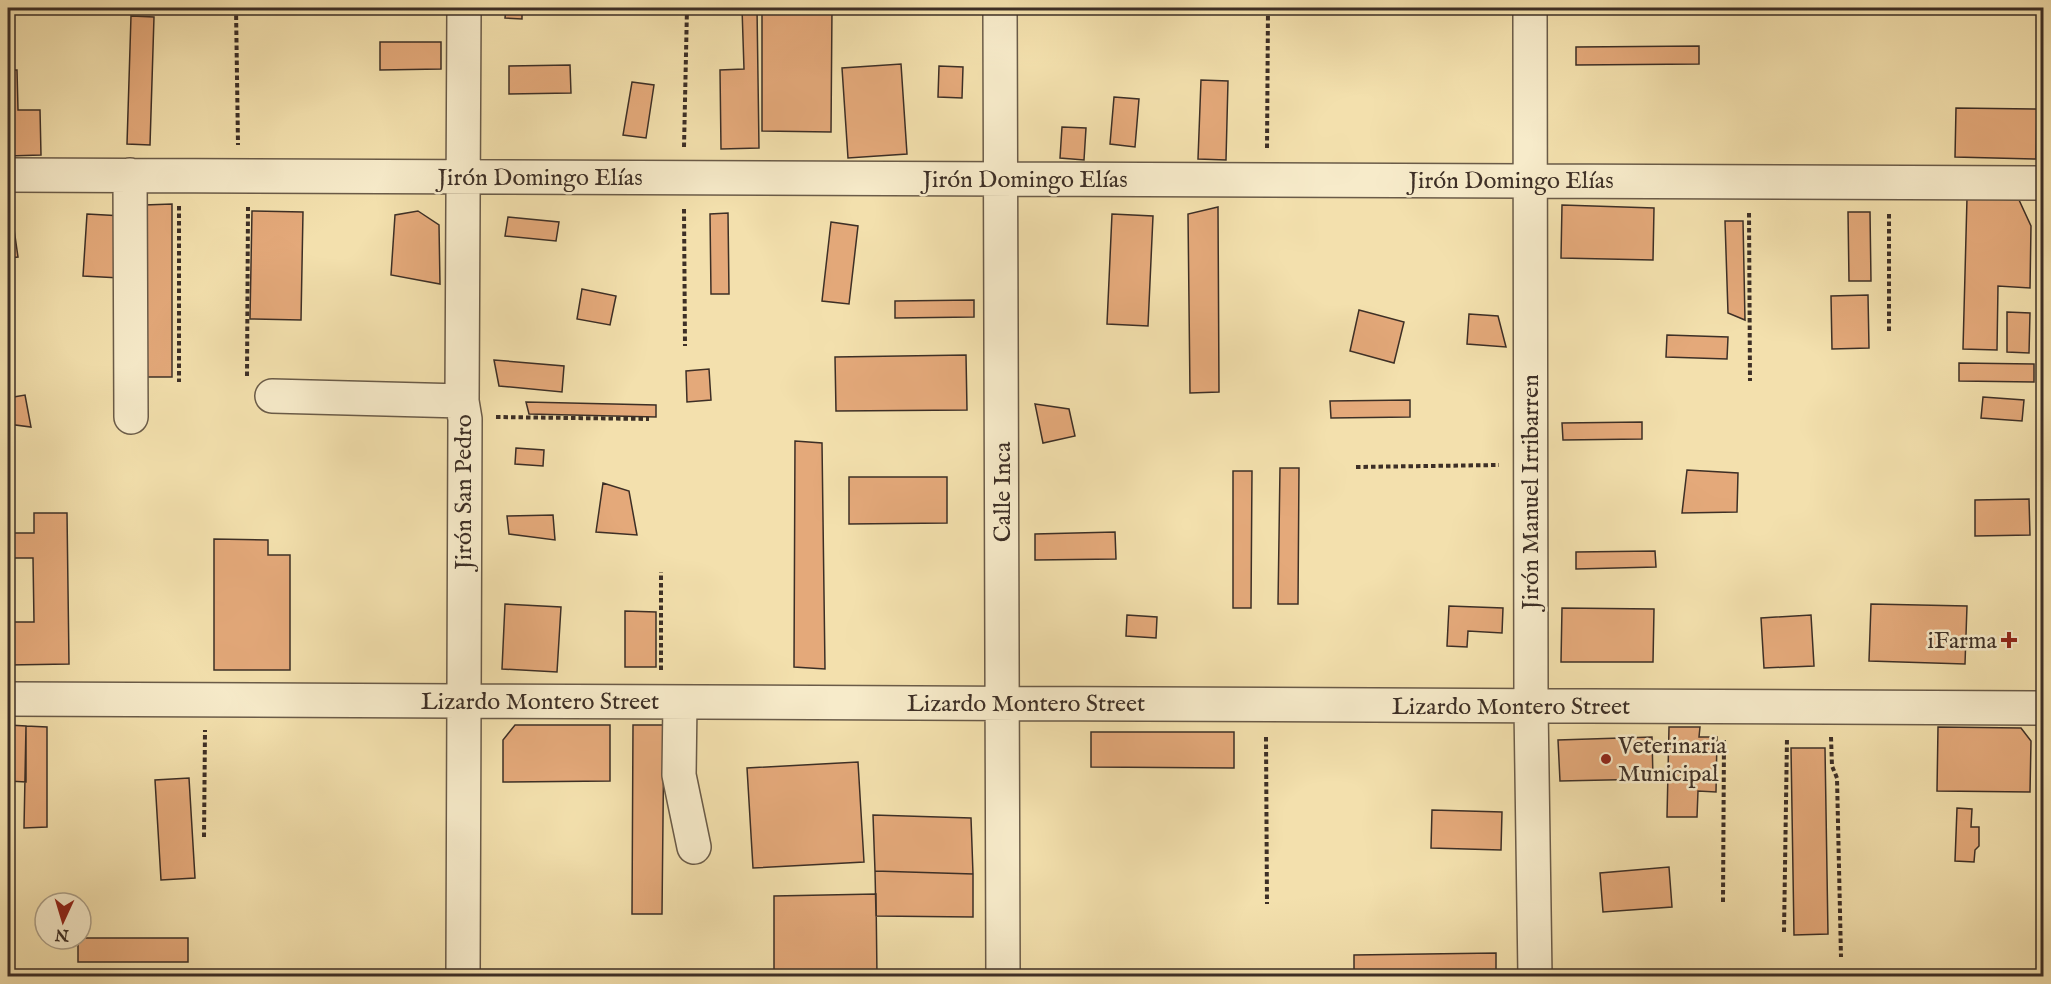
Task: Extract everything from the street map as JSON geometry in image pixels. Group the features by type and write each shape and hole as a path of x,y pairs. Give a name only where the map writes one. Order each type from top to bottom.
{"street":[{"name":"Jirón San Pedro","path":"463,976 464,8"},
{"name":"Calle Inca","path":"1000,8 1003,976"},
{"name":"Jirón Manuel Irribarren","path":"1530,8 1531,706 1535,976"},
{"name":"Jirón Domingo Elías","path":"8,175 2043,183"},
{"path":"130,175 130,417"},
{"path":"260,391 463,409"},
{"name":"Lizardo Montero Street","path":"8,699 2043,708"},
{"path":"670,702 679,775 694,847"}],"path":[{"path":"236,8 243,175 260,391"},
{"path":"685,346 684,177 687,8"},
{"path":"1267,180 1268,8"},
{"path":"179,175 179,382"},
{"path":"1748,181 1750,381"},
{"path":"1889,182 1889,331"},
{"path":"463,409 649,419"},
{"path":"1356,467 1530,465"},
{"path":"661,572 670,702"},
{"path":"204,837 205,700"},
{"path":"1266,705 1267,904"},
{"path":"1723,902 1724,707"},
{"path":"1784,932 1787,707"},
{"path":"1831,707 1832,766 1837,778 1841,957"}],"building":[{"path":"506,8 522,8 522,19 505,18"},
{"path":"742,8 757,8 759,148 721,149 720,70 744,69"},
{"path":"762,8 832,8 831,132 762,131"},
{"path":"131,16 154,17 150,145 127,144"},
{"path":"380,42 441,42 441,69 380,70"},
{"path":"1699,46 1699,64 1576,65 1576,47"},
{"path":"901,64 907,154 848,158 842,68"},
{"path":"570,65 571,93 509,94 509,66"},
{"path":"939,66 963,67 962,98 938,97"},
{"path":"8,70 17,70 18,110 40,110 41,155 8,156"},
{"path":"1201,80 1228,81 1226,160 1198,159"},
{"path":"632,82 654,85 646,138 623,135"},
{"path":"1114,97 1139,99 1135,147 1110,144"},
{"path":"1956,108 2037,109 2036,159 1955,157"},
{"path":"1062,127 1086,128 1084,160 1060,158"},
{"path":"1967,198 2019,200 2031,226 2030,288 1998,286 1997,350 1963,349"},
{"path":"172,204 172,377 144,377 144,205"},
{"path":"1562,205 1654,208 1653,260 1561,258"},
{"path":"1218,207 1219,392 1190,393 1188,214"},
{"path":"252,211 303,212 301,320 250,319"},
{"path":"418,211 439,225 440,284 391,275 395,215"},
{"path":"1848,212 1870,212 1871,281 1849,281"},
{"path":"728,213 729,294 711,294 710,214"},
{"path":"87,214 123,216 120,278 83,276"},
{"path":"1112,214 1153,216 1148,326 1107,324"},
{"path":"12,215 18,257 8,258 8,216"},
{"path":"508,217 559,222 556,241 505,236"},
{"path":"1725,221 1743,221 1745,320 1728,313"},
{"path":"831,222 858,226 849,304 822,301"},
{"path":"582,289 616,296 610,325 577,319"},
{"path":"1868,295 1869,348 1832,349 1831,296"},
{"path":"974,300 974,317 895,318 895,301"},
{"path":"1359,310 1404,322 1394,363 1350,351"},
{"path":"2007,312 2030,313 2029,353 2007,352"},
{"path":"1469,314 1498,316 1506,347 1467,344"},
{"path":"1667,335 1728,337 1727,359 1666,357"},
{"path":"966,355 967,410 836,411 835,357"},
{"path":"494,360 564,366 562,392 499,386"},
{"path":"1959,363 2034,364 2034,382 1959,381"},
{"path":"709,369 711,400 687,402 686,371"},
{"path":"25,395 31,427 8,424 8,398"},
{"path":"1983,397 2024,400 2022,421 1981,418"},
{"path":"1410,400 1410,417 1331,418 1330,401"},
{"path":"526,402 656,405 656,417 529,414"},
{"path":"1035,404 1069,409 1075,436 1043,443"},
{"path":"1642,422 1642,439 1563,440 1562,423"},
{"path":"795,441 822,443 825,669 794,667"},
{"path":"516,448 544,450 543,466 515,464"},
{"path":"1280,468 1299,468 1298,604 1278,604"},
{"path":"1687,470 1738,473 1737,512 1682,513"},
{"path":"1233,471 1252,471 1251,608 1233,608"},
{"path":"849,477 947,477 947,523 849,524"},
{"path":"603,483 629,491 637,535 596,532"},
{"path":"2029,499 2030,535 1975,536 1975,500"},
{"path":"8,508 13,508 13,533 34,533 34,513 67,513 69,664 8,665 8,622 34,622 33,558 8,558"},
{"path":"553,515 555,540 509,534 507,516"},
{"path":"1115,532 1116,559 1035,560 1035,534"},
{"path":"214,539 268,540 268,555 290,555 290,670 214,670"},
{"path":"1655,551 1656,567 1576,569 1576,552"},
{"path":"505,604 561,607 557,672 502,669"},
{"path":"1871,604 1967,606 1965,664 1869,661"},
{"path":"1449,606 1503,608 1502,633 1468,631 1467,647 1447,646"},
{"path":"1562,608 1654,609 1653,662 1561,662"},
{"path":"625,611 656,612 656,667 625,667"},
{"path":"1127,615 1157,617 1156,638 1126,636"},
{"path":"1811,615 1814,666 1764,668 1761,618"},
{"path":"8,725 26,726 26,782 8,781"},
{"path":"515,725 610,725 610,781 503,782 503,740"},
{"path":"633,725 664,725 662,914 632,914"},
{"path":"26,726 47,727 47,827 24,828"},
{"path":"1669,727 1700,727 1699,737 1717,737 1716,792 1698,791 1697,817 1667,817"},
{"path":"1938,727 2021,728 2031,741 2030,792 1937,791"},
{"path":"1091,732 1234,732 1234,768 1091,767"},
{"name":"Veterinaria Municipal","path":"1652,737 1653,779 1560,781 1558,740"},
{"path":"1791,748 1825,748 1828,934 1794,935"},
{"path":"858,762 864,862 753,868 747,768"},
{"path":"189,778 195,878 161,880 155,780"},
{"path":"1957,808 1972,809 1971,827 1979,827 1979,846 1975,850 1974,862 1955,861"},
{"path":"1432,810 1502,812 1501,850 1431,848"},
{"path":"873,815 971,818 973,874 875,871"},
{"path":"1669,867 1672,907 1603,912 1600,873"},
{"path":"875,871 973,874 973,917 876,916"},
{"path":"876,894 877,976 774,976 774,896"},
{"path":"93,938 188,938 188,962 78,962 78,951 93,951"},
{"path":"1496,953 1496,976 1354,976 1354,955"},
{"path":"1622,972 1668,973 1668,976 1623,976"},
{"path":"1992,974 1993,976 1975,976 1975,975"},
{"path":"2001,974 2030,974 2030,976 2001,976"}],"place":[{"name":"iFarma","path":"2009,640"},
{"name":"Veterinaria Municipal","path":"1606,759"}]}
